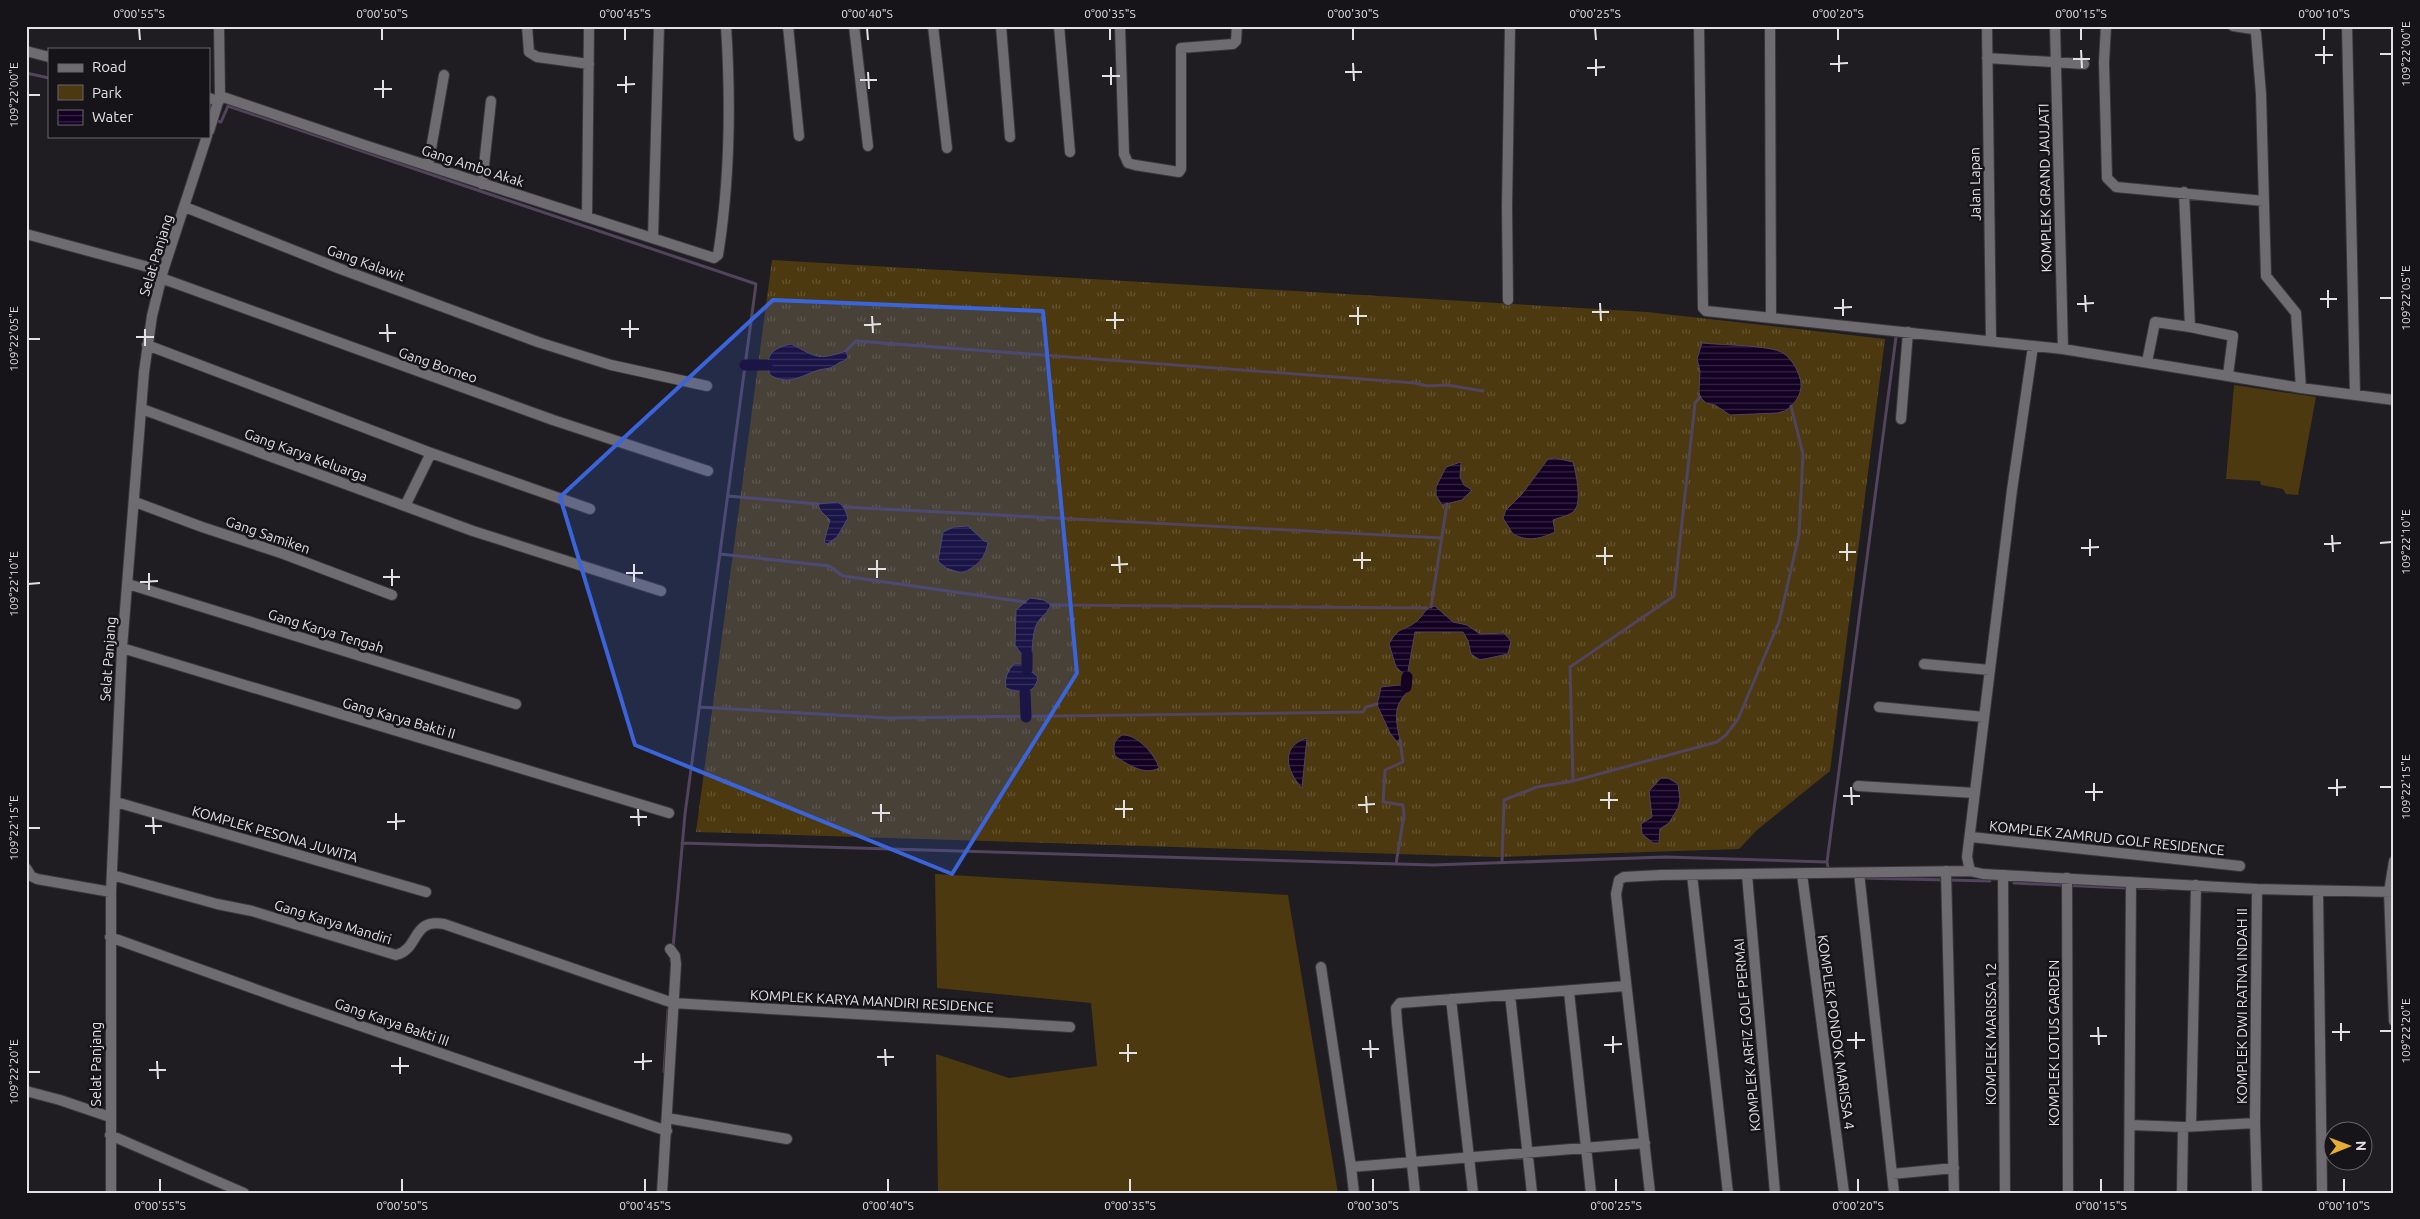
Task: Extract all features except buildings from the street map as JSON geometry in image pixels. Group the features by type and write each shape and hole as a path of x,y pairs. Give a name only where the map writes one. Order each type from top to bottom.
{"street":[{"path":"210,128 216,98 219,26"},
{"path":"527,26 529,52 537,57 589,64"},
{"path":"587,217 590,26"},
{"path":"653,238 658,26"},
{"name":"Gang Ambo Akak","path":"216,98 653,238 709,258 718,255 726,189 729,126 726,26"},
{"path":"788,26 799,136"},
{"path":"854,26 868,146"},
{"path":"933,26 947,148"},
{"path":"1001,26 1010,137"},
{"path":"1059,26 1070,152"},
{"path":"1120,26 1124,154 1128,163 1179,172 1182,169 1181,48 1233,44 1236,41 1237,26"},
{"path":"1508,300 1507,206 1510,26"},
{"path":"1699,26 1703,308 1712,312 2063,349 2301,388 2394,400"},
{"path":"1770,26 1772,317"},
{"name":"Jalan Lapan","path":"1987,26 1991,341"},
{"name":"KOMPLEK GRAND JAUJATI","path":"2055,26 2063,349"},
{"path":"2106,26 2104,62 2107,178 2116,187 2264,201"},
{"path":"2233,26 2253,30 2258,39 2266,276 2296,313 2301,388"},
{"path":"2347,26 2355,395"},
{"path":"26,51 48,57"},
{"path":"1988,58 2084,64"},
{"path":"428,166 444,75"},
{"path":"482,184 491,101"},
{"name":"Selat Panjang","path":"111,1193 111,892 122,648 147,345 162,275 206,138"},
{"path":"2184,192 2190,327"},
{"name":"Gang Kalawit","path":"185,207 338,268 538,342 611,365 707,386"},
{"name":"Gang Borneo","path":"26,234 162,275 553,420 708,470"},
{"path":"2147,362 2155,322 2190,327 2233,336 2228,375"},
{"path":"1901,419 1908,332"},
{"path":"147,345 431,453 590,509"},
{"path":"1970,871 1967,857 2033,346"},
{"name":"Gang Karya Keluarga","path":"142,409 473,531 661,591"},
{"path":"405,506 431,453"},
{"name":"Gang Samiken","path":"135,502 202,527 281,553 392,596"},
{"name":"Gang Karya Tengah","path":"128,584 516,704"},
{"name":"Gang Karya Bakti II","path":"122,648 669,813"},
{"path":"1924,664 1990,670"},
{"path":"1879,707 1984,717"},
{"path":"1858,786 1975,793"},
{"name":"KOMPLEK PESONA JUWITA","path":"116,802 426,892"},
{"name":"KOMPLEK ZAMRUD GOLF RESIDENCE","path":"1970,837 2240,866"},
{"path":"2394,861 2391,892 2394,1021"},
{"path":"26,868 31,876 37,879 111,892"},
{"path":"1946,871 1954,1193"},
{"path":"1650,1193 1616,894 1617,882 1624,877 1970,871 2003,875 2257,889 2391,892"},
{"path":"1859,873 1894,1193"},
{"name":"KOMPLEK ARFIZ GOLF PERMAI","path":"1747,874 1773,1193"},
{"name":"KOMPLEK PONDOK MARISSA 4","path":"1802,874 1844,1193"},
{"path":"1692,875 1728,1193"},
{"name":"KOMPLEK MARISSA 12","path":"2003,875 2005,1193"},
{"name":"Gang Karya Mandiri","path":"112,876 216,904 252,910 396,956 408,950 419,929 437,923 444,924 673,1003"},
{"name":"KOMPLEK LOTUS GARDEN","path":"2068,878 2068,1193"},
{"path":"2129,1193 2131,1125 2131,882"},
{"path":"2182,1193 2187,1127 2196,885"},
{"name":"KOMPLEK DWI RATNA INDAH II","path":"2255,1123 2257,889"},
{"path":"2318,891 2322,1193"},
{"name":"Gang Karya Bakti III","path":"110,937 292,1002 662,1129"},
{"path":"662,1193 662,1129 667,1118 676,960 670,949"},
{"path":"1321,967 1354,1193"},
{"path":"1415,1193 1396,1008 1400,1003 1569,992 1626,986"},
{"path":"1569,992 1591,1193"},
{"path":"1510,995 1532,1193"},
{"path":"1451,999 1473,1193"},
{"name":"KOMPLEK KARYA MANDIRI RESIDENCE","path":"673,1003 1070,1027"},
{"path":"26,1091 110,1116"},
{"path":"667,1118 787,1139"},
{"path":"2131,1125 2187,1127 2255,1123"},
{"path":"2250,1193 2255,1123"},
{"path":"2255,1123 2257,1193"},
{"path":"110,1135 244,1193"},
{"path":"1351,1167 1645,1143"},
{"path":"1892,1174 1954,1168"}],"highlighted area":[{"path":"773,300 1043,311 1077,673 952,874 635,745 560,497"}],"green space":[{"path":"772,260 1647,312 1885,339 1830,771 1757,830 1739,849 1497,857 696,832"},
{"path":"2234,385 2316,397 2298,495 2286,494 2283,489 2261,485 2260,481 2226,479"},
{"path":"935,874 1288,895 1338,1193 938,1193 936,1054 1009,1078 1097,1066 1091,1003 937,988"}],"water":[{"path":"1702,343 1768,348 1783,353 1794,364 1800,378 1801,388 1798,397 1785,411 1777,413 1730,415 1715,405 1706,403 1700,397 1699,391 1700,371 1697,359"},
{"path":"791,344 812,355 823,357 846,351 848,357 832,367 794,379 783,380 770,375 768,363 771,354 779,348"},
{"path":"1555,458 1573,462 1578,493 1575,510 1568,515 1553,520 1555,532 1550,534 1529,539 1513,534 1503,518 1506,510 1522,494 1548,459"},
{"path":"1461,462 1460,477 1464,485 1472,490 1462,500 1442,505 1436,495 1436,487 1446,467"},
{"path":"838,502 844,507 848,518 837,537 827,544 824,542 830,520 820,510 818,504"},
{"path":"968,526 984,541 988,542 983,558 976,565 961,573 946,568 938,561 943,532 954,527"},
{"path":"1030,598 1044,600 1051,605 1036,625 1032,651 1022,655 1015,645 1016,610"},
{"path":"1435,606 1453,622 1467,625 1480,634 1504,633 1511,641 1508,654 1480,660 1471,654 1468,641 1463,632 1415,632 1407,677 1396,667 1389,644 1399,631 1412,624 1427,610"},
{"path":"1014,664 1022,664 1038,677 1034,687 1030,690 1021,692 1006,688 1007,675"},
{"path":"1399,685 1409,690 1398,707 1396,719 1400,740 1397,742 1390,733 1377,705 1381,687"},
{"path":"1122,735 1134,738 1145,746 1154,757 1159,768 1147,771 1142,770 1115,756 1114,744"},
{"path":"1307,738 1302,788 1292,774 1288,760 1289,753 1293,747 1298,742"},
{"path":"1661,778 1668,778 1678,784 1680,800 1678,808 1669,823 1660,829 1659,843 1653,843 1642,834 1641,824 1652,817 1649,791"}],"waterway":[{"path":"26,73 48,78"},
{"path":"213,120 221,122 228,106 756,284 685,814 673,948"},
{"path":"1829,872 1827,862 1896,337"},
{"path":"846,351 856,341 1415,383 1427,386 1447,385 1483,391"},
{"path":"745,365 767,365"},
{"path":"1573,781 1570,667 1674,596 1695,403 1700,397"},
{"path":"1502,862 1504,800 1537,787 1573,781 1717,742 1726,735 1738,719 1779,622 1799,535 1803,454 1791,406"},
{"path":"728,496 818,504"},
{"path":"1431,607 1447,504"},
{"path":"844,507 1442,538"},
{"path":"720,554 829,566 843,576 1025,602"},
{"path":"1051,605 1427,608"},
{"path":"1027,654 1027,669"},
{"path":"1406,687 1407,677"},
{"path":"1025,692 1026,717"},
{"path":"699,707 889,718 1363,712 1366,707 1377,704"},
{"path":"1396,864 1404,815 1403,805 1383,802 1385,770 1403,762 1400,740"},
{"path":"682,843 1433,865 1666,857 1827,862"},
{"path":"1860,878 1990,881"},
{"path":"2014,883 2125,888"},
{"path":"2137,888 2166,889"},
{"path":"664,1072 668,1010"}]}
